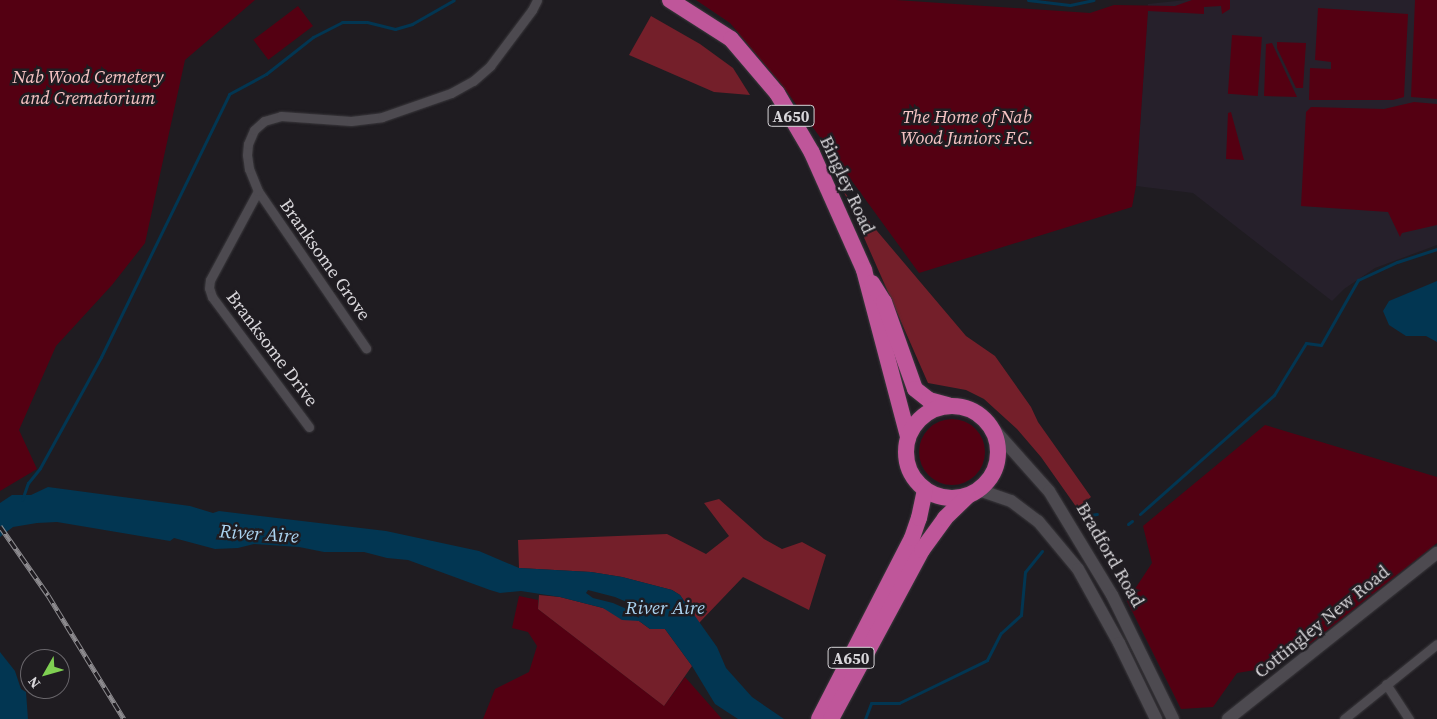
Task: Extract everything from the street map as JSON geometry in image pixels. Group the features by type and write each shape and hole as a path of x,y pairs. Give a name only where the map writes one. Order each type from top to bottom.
{"highway":[{"name":"Bingley Road","path":"670,0 731,40 777,93 812,153 864,270 908,437"},
{"name":"A650","path":"819,719 888,600 926,544 945,518 993,474 999,455 997,440 990,426 980,414 966,408 929,400 914,389 884,302 864,270"},
{"path":"908,437 924,415 937,408 950,406"},
{"name":"A650","path":"831,719 888,600 916,527 926,490 915,480 908,466 906,452 908,437"},
{"path":"926,490 946,498 974,493"}],"main road":[{"name":"Bradford Road","path":"990,426 1049,491 1112,595 1173,719"},
{"name":"Bradford Road","path":"974,493 1011,501 1038,521 1078,569 1119,643 1156,719"},
{"name":"Cottingley New Road","path":"1229,719 1437,553"},
{"path":"1166,706 1184,719"}],"street":[{"path":"258,191 249,169 248,144 254,130 264,121 281,116 351,121 382,117 451,93 473,81 490,66 532,10 537,0"},
{"name":"Branksome Grove","path":"258,191 366,348"},
{"name":"Branksome Drive","path":"258,191 210,280 209,288 212,297 309,427"},
{"path":"1344,719 1437,644"},
{"path":"1386,684 1409,719"}],"shaded area":[{"path":"1186,0 1437,0 1437,245 1375,268 1344,289 1332,301 1193,193 1136,186 1148,4"},
{"path":"651,16 700,44 733,68 750,95 714,92 629,55"},
{"path":"844,192 966,336 995,356 1031,407 1038,422 1091,497 1077,508 1041,457 1017,429 984,399 966,390 928,383"},
{"path":"719,499 764,539 782,549 802,542 826,555 809,610 743,577 699,623 680,595 672,590 622,577 591,572 519,568 518,540 667,534 706,554 729,536 704,503"},
{"path":"539,595 560,597 603,608 639,621 650,629 665,629 692,666 664,706 538,609"}],"green space":[{"name":"Nab Wood Cemetery and Crematorium","path":"0,0 255,0 185,60 145,243 112,285 56,346 19,430 37,469 0,491"},
{"name":"The Home of Nab Wood Juniors F.C.","path":"696,0 896,0 1090,13 1114,5 1175,6 1192,0 1230,0 1230,9 1222,14 1221,6 1204,7 1204,14 1148,11 1136,186 1132,207 919,273 782,85 730,23"},
{"path":"1415,0 1437,0 1437,99 1411,97"},
{"path":"298,6 313,26 268,60 253,40"},
{"path":"1318,8 1408,14 1404,97 1393,100 1309,100 1310,68 1331,69 1331,62 1315,60"},
{"path":"1232,35 1262,37 1258,96 1228,94"},
{"path":"1277,42 1306,43 1303,88 1296,88 1277,48"},
{"path":"1272,43 1297,97 1264,96 1266,44"},
{"path":"1414,102 1437,104 1437,225 1402,233 1400,237 1388,212 1301,206 1306,112 1311,107 1384,109"},
{"path":"1231,112 1244,160 1226,159 1228,113"},
{"path":"952,419 965,422 975,429 982,439 985,452 982,465 975,475 965,482 952,485 939,482 929,475 922,465 919,452 922,439 929,429 939,422"},
{"path":"1265,425 1437,477 1437,543 1311,643 1273,667 1237,673 1213,707 1181,709 1127,601 1152,563 1143,526"},
{"path":"519,596 538,600 538,609 664,706 685,677 722,719 483,719 495,689 529,672 537,646 528,632 512,628"}],"water":[{"path":"1437,281 1437,342 1426,336 1406,336 1389,325 1383,311 1389,301"},
{"name":"River Aire","path":"48,487 190,506 213,513 219,511 386,531 479,551 519,568 591,572 622,577 672,590 680,595 717,647 726,668 752,697 784,719 738,719 715,704 692,666 665,629 650,629 639,621 622,620 603,608 560,597 521,591 500,593 408,560 387,558 364,552 324,552 299,547 254,544 238,548 215,549 174,538 170,541 57,522 13,527 0,537 0,503 12,495 31,495","holes":["588,590 615,597 643,609 645,612 643,616 613,603 593,598 586,593"]},
{"path":"0,652 15,671 20,686 20,699 27,699 28,719 0,719"}],"waterway":[{"path":"22,500 28,483 40,468 101,357 229,94 266,74 313,37 342,22 367,22 395,29 412,24 454,0"},
{"path":"1028,0 1070,5 1093,0"},
{"path":"1140,514 1274,395 1306,343 1321,345 1358,280 1397,262 1437,249"},
{"path":"1083,516 1097,514"},
{"path":"1128,524 1132,521"},
{"path":"865,719 871,703 899,703 987,660 1001,633 1021,615 1025,572 1042,551"}],"railway":[{"path":"0,526 48,595 124,719"}]}
